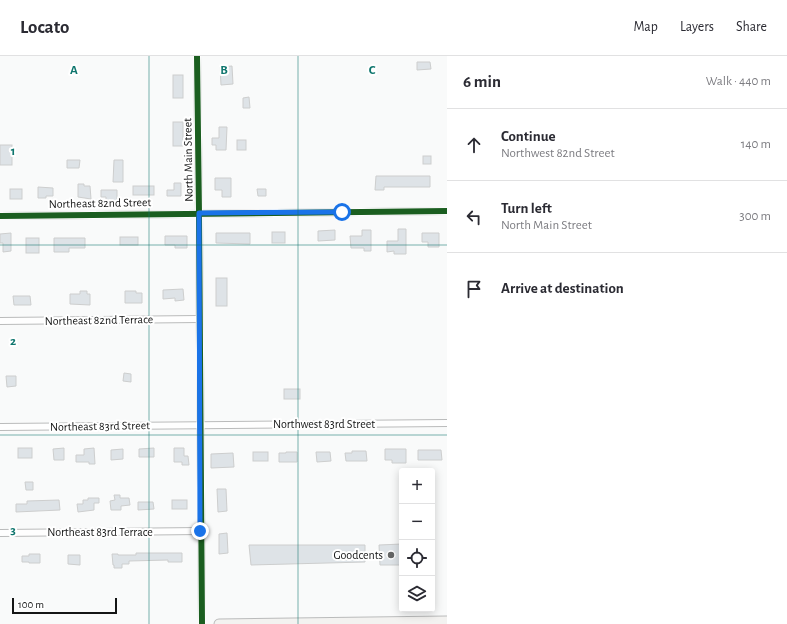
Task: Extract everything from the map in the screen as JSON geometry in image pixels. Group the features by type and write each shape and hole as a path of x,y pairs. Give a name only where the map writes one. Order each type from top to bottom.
{"main road":[{"path":"219,624 447,621"}],"street":[{"name":"North Main Street","path":"197,56 202,624"},
{"name":"Northeast 82nd Street","path":"0,216 447,211"},
{"name":"Northeast 82nd Terrace","path":"0,321 199,319"},
{"name":"Northwest 83rd Street","path":"200,425 447,423"},
{"name":"Northeast 83rd Street","path":"0,427 200,425"},
{"name":"Northeast 83rd Terrace","path":"0,533 200,531"}],"building":[{"path":"417,62 430,62 431,69 417,70"},
{"path":"232,66 233,84 221,85 220,67"},
{"path":"173,75 183,75 183,98 173,98"},
{"path":"249,97 250,108 243,108 243,98"},
{"path":"173,122 183,122 183,146 173,146"},
{"path":"219,127 227,127 226,150 216,150 216,145 212,145 212,138 219,138"},
{"path":"237,140 246,140 246,150 237,150"},
{"path":"0,145 12,145 12,165 0,165"},
{"path":"423,156 431,156 431,164 423,164"},
{"path":"67,160 80,160 79,168 67,168"},
{"path":"114,160 123,160 123,182 113,182"},
{"path":"376,176 430,176 430,187 384,187 384,190 375,190"},
{"path":"215,178 231,178 231,197 222,197 222,190 215,190"},
{"path":"174,183 181,183 181,196 167,196 167,190 174,190"},
{"path":"78,184 90,186 91,199 78,197"},
{"path":"133,186 154,186 154,195 133,195"},
{"path":"38,187 53,188 53,196 38,198"},
{"path":"10,189 22,189 22,199 10,199"},
{"path":"257,189 266,189 266,196 258,196"},
{"path":"101,190 117,190 117,201 106,201 106,197 101,197"},
{"path":"398,229 406,229 406,254 394,254 394,251 387,252 387,241 398,241"},
{"path":"335,230 335,240 318,241 318,231"},
{"path":"362,230 371,230 371,251 364,251 364,248 351,248 350,236 362,236"},
{"path":"272,232 285,232 285,243 272,243"},
{"path":"11,233 11,251 3,252 3,243 0,243 0,234"},
{"path":"216,233 250,233 250,244 216,243"},
{"path":"422,233 439,233 439,247 428,247 428,242 422,242"},
{"path":"165,236 187,236 187,248 175,248 175,245 165,245"},
{"path":"120,237 138,237 138,245 120,245"},
{"path":"26,238 39,238 39,253 26,253"},
{"path":"54,238 85,238 85,248 69,248 69,252 54,252"},
{"path":"216,278 227,278 227,306 216,306"},
{"path":"183,289 184,300 175,301 175,298 163,299 163,290"},
{"path":"80,291 87,291 87,294 90,294 90,305 70,304 70,294 80,294"},
{"path":"125,291 136,291 136,293 142,293 142,303 125,303"},
{"path":"13,296 30,296 31,305 14,305"},
{"path":"124,373 131,374 131,382 123,381"},
{"path":"6,376 16,376 16,386 7,387"},
{"path":"284,389 300,389 300,399 284,399"},
{"path":"18,448 32,448 32,458 18,458"},
{"path":"64,448 64,460 54,460 53,449"},
{"path":"94,448 95,464 89,464 89,462 76,462 76,455 84,455 84,449"},
{"path":"154,448 154,457 139,457 139,449"},
{"path":"174,448 184,448 184,456 188,456 189,465 182,465 182,462 174,462"},
{"path":"123,449 123,459 111,460 111,450"},
{"path":"385,449 406,449 406,463 392,463 392,460 385,460"},
{"path":"418,450 441,450 442,460 418,460"},
{"path":"352,451 366,451 367,461 346,461 345,453 352,453"},
{"path":"253,452 268,452 268,461 253,461"},
{"path":"297,452 297,462 279,462 279,453"},
{"path":"316,452 330,452 331,461 317,462"},
{"path":"233,453 234,467 211,468 211,454"},
{"path":"25,482 33,482 33,490 26,490"},
{"path":"217,489 226,489 227,511 218,512"},
{"path":"114,495 120,495 120,498 129,498 130,505 121,506 121,510 111,510 110,501 115,500"},
{"path":"88,498 99,498 99,503 94,503 94,510 78,512 77,504 83,504 83,500 88,500"},
{"path":"59,500 60,510 16,512 16,504 27,504 27,501"},
{"path":"172,500 187,500 187,509 172,509"},
{"path":"138,502 153,502 154,509 138,510"},
{"path":"227,533 228,553 219,554 219,534"},
{"name":"Goodcents","path":"399,544 399,565 380,565 379,545"},
{"path":"249,545 365,545 365,562 251,565"},
{"path":"136,553 182,553 182,562 168,562 168,560 129,561 129,564 122,564 122,568 114,568 112,554 136,555"},
{"path":"29,554 40,554 40,563 22,562 22,556 29,556"},
{"path":"68,555 80,555 80,565 68,564"}],"cycle path":[{"path":"197,56 202,624"},
{"path":"0,216 447,211"}],"place":[{"name":"Goodcents","path":"391,555"}],"route":[{"path":"200,531 199,213 342,212"}]}
